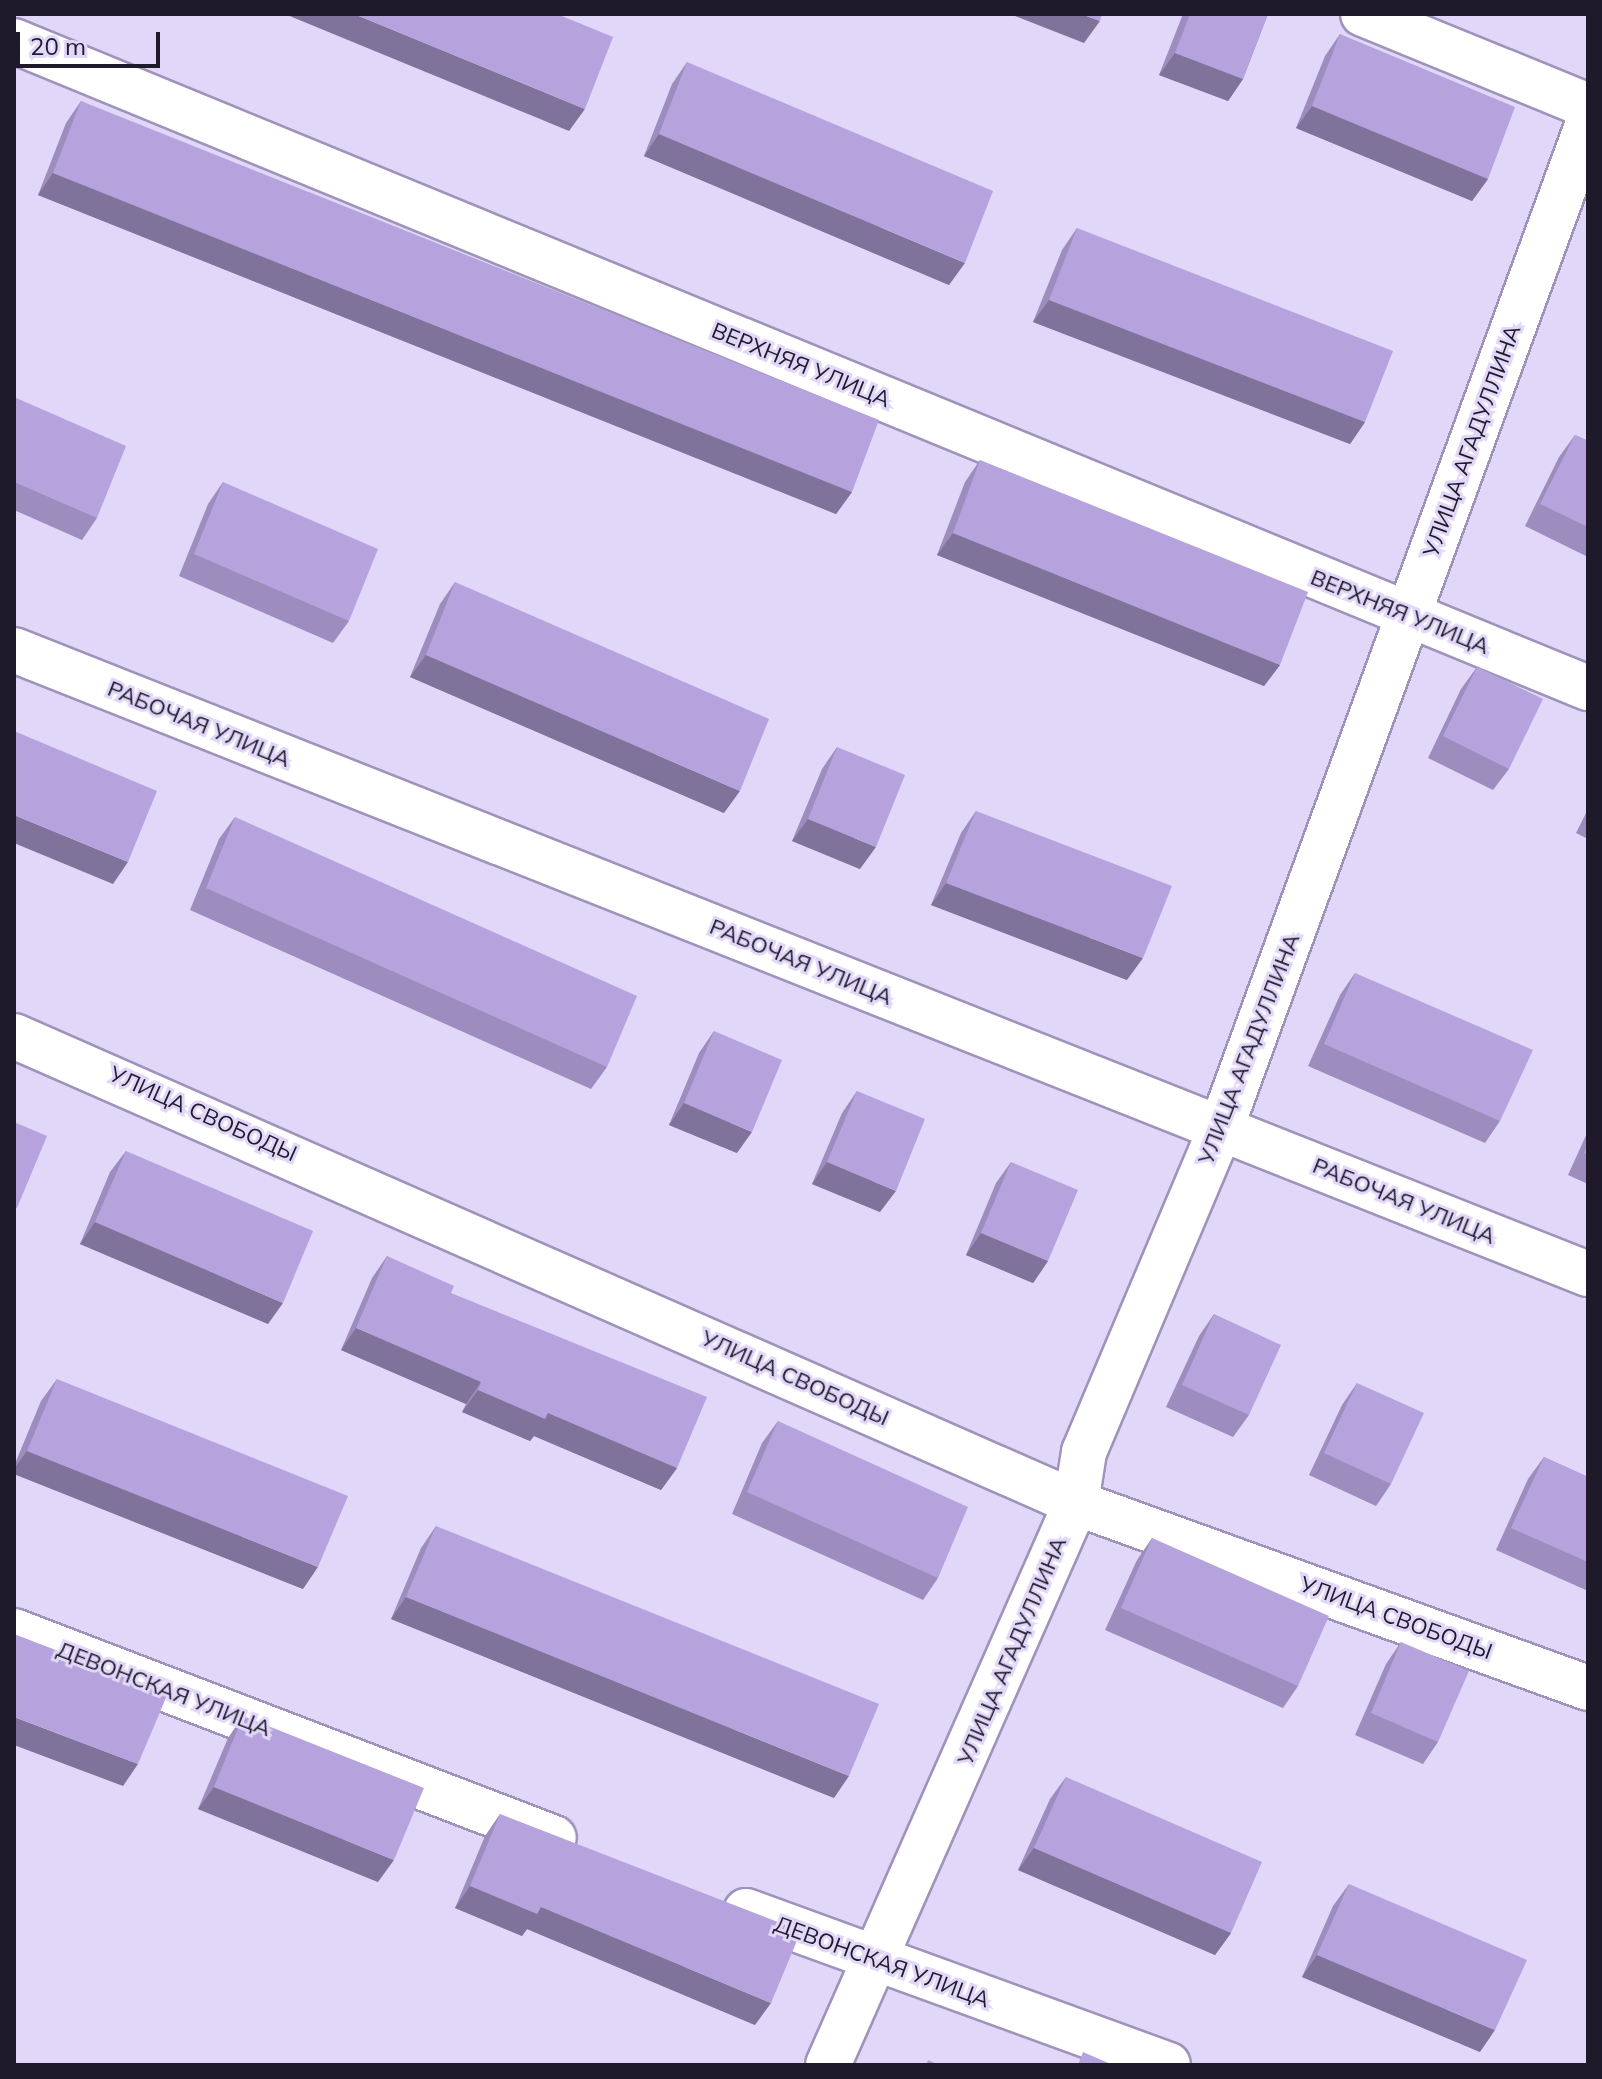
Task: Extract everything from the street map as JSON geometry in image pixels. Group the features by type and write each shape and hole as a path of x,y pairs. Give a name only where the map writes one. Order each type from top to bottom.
{"street":[{"path":"1363,14 1588,106"},
{"name":"ВЕРХНЯЯ УЛИЦА","path":"14,41 1588,688"},
{"name":"УЛИЦА АГАДУЛЛИНА","path":"828,2065 878,1962 1076,1503 1084,1452 1221,1128 1588,123"},
{"name":"РАБОЧАЯ УЛИЦА","path":"14,650 1588,1274"},
{"name":"УЛИЦА СВОБОДЫ","path":"14,1036 1076,1503 1588,1688"},
{"name":"ДЕВОНСКАЯ УЛИЦА","path":"14,1631 595,1854"},
{"name":"ДЕВОНСКАЯ УЛИЦА","path":"699,1893 878,1962 1168,2065"}],"building":[{"path":"354,14 557,14 613,37 585,109"},
{"path":"1081,14 1102,14 1100,21"},
{"path":"1190,14 1268,14 1243,79 1175,53"},
{"path":"1340,34 1515,107 1488,179 1312,106"},
{"path":"687,62 993,191 965,263 659,134"},
{"path":"81,101 879,420 852,492 53,173"},
{"path":"1077,228 1393,351 1365,422 1049,300"},
{"path":"14,397 126,446 97,518 14,482"},
{"path":"1575,435 1588,441 1588,527 1540,504"},
{"path":"980,460 1308,592 1280,665 953,533"},
{"path":"223,482 378,549 349,621 194,554"},
{"path":"455,582 769,719 740,791 426,655"},
{"path":"1477,667 1543,699 1509,769 1443,736"},
{"path":"14,731 157,791 128,862 14,815"},
{"path":"837,747 905,775 876,847 808,819"},
{"path":"976,811 1172,886 1143,958 946,883"},
{"path":"235,817 637,996 607,1067 206,888"},
{"path":"1355,973 1533,1050 1500,1121 1324,1044"},
{"path":"714,1031 782,1060 752,1132 684,1103"},
{"path":"857,1091 925,1119 896,1191 827,1162"},
{"path":"14,1122 47,1136 17,1208 14,1206"},
{"path":"126,1151 313,1231 283,1303 95,1222"},
{"path":"1011,1162 1078,1190 1048,1261 981,1233"},
{"path":"387,1256 454,1286 451,1293 707,1397 677,1468 548,1413 545,1419 478,1390 481,1382 356,1328"},
{"path":"1214,1314 1281,1345 1249,1415 1182,1385"},
{"path":"57,1379 348,1496 318,1567 27,1451"},
{"path":"1357,1383 1424,1413 1391,1484 1324,1453"},
{"path":"778,1421 968,1507 938,1578 747,1492"},
{"path":"1544,1457 1588,1477 1588,1562 1511,1528"},
{"path":"436,1526 879,1704 849,1776 406,1597"},
{"path":"1152,1538 1329,1616 1298,1686 1121,1608"},
{"path":"14,1634 168,1693 138,1764 14,1717"},
{"path":"1401,1642 1469,1671 1438,1742 1371,1713"},
{"path":"243,1716 424,1788 394,1860 214,1787"},
{"path":"1066,1777 1262,1862 1231,1933 1034,1848"},
{"path":"500,1814 801,1931 771,2003 541,1907 537,1914 470,1886"},
{"path":"1349,1884 1527,1960 1495,2030 1317,1955"},
{"path":"1083,2052 1113,2065 1078,2065"}]}
